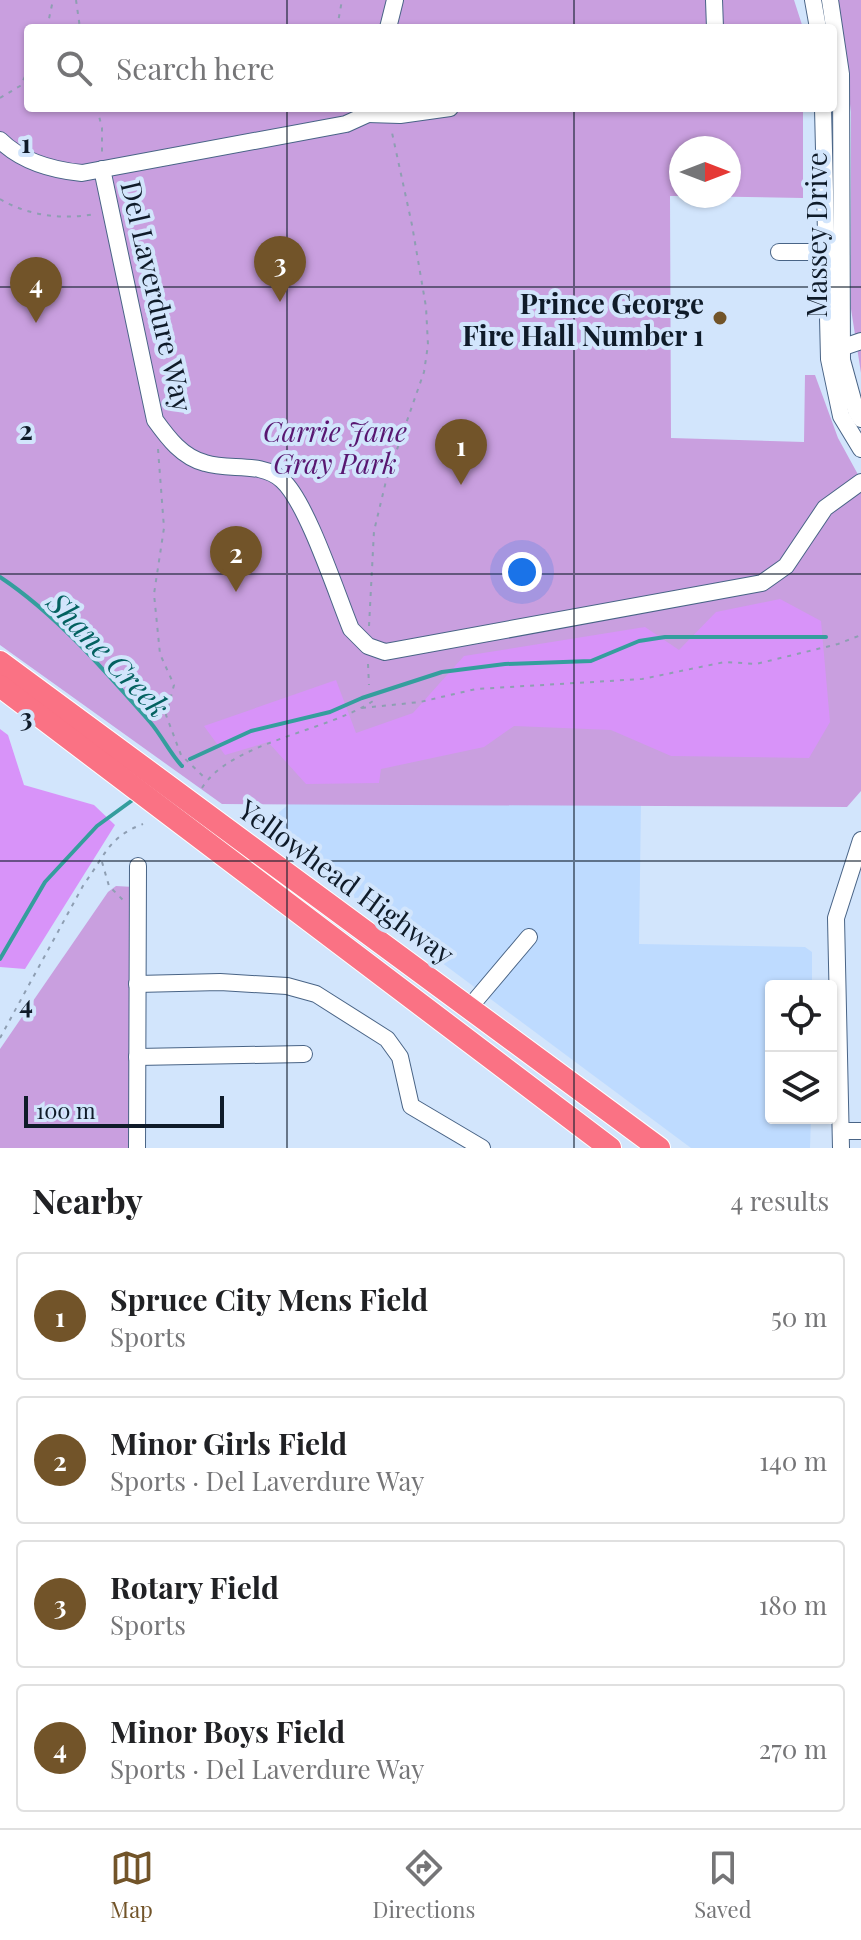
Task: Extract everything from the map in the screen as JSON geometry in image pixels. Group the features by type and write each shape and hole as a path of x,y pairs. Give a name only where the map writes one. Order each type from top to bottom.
{"highway":[{"name":"Yellowhead Highway","path":"0,662 659,1148"},
{"name":"Yellowhead Highway","path":"0,686 610,1148"}],"street":[{"path":"389,24 395,0"},
{"path":"714,0 715,24"},
{"path":"813,0 817,24"},
{"name":"Massey Drive","path":"831,3 834,24"},
{"name":"Massey Drive","path":"834,252 841,74 837,46"},
{"name":"Del Laverdure Way","path":"0,140 10,150 52,170 82,173 346,124 376,112"},
{"name":"Massey Drive","path":"823,112 834,252 841,416 861,449"},
{"name":"Del Laverdure Way","path":"102,169 155,420 175,447 204,463 257,468 280,478 297,497 351,629 368,646"},
{"path":"779,252 834,252"},
{"path":"836,350 861,341"},
{"name":"Massey Drive","path":"836,350 861,419"},
{"path":"368,646 385,652 762,583 786,566 825,508 861,482"},
{"path":"835,980 836,918 861,840"},
{"path":"137,1148 138,866"},
{"path":"469,1008 529,937"},
{"path":"137,984 220,982 287,986 316,994 387,1039 400,1057 411,1106 482,1148"},
{"path":"137,1057 304,1054"},
{"path":"837,1095 841,1140 861,1131"}],"path":[{"path":"48,24 53,0"},
{"path":"76,0 79,24"},
{"path":"338,24 342,0"},
{"path":"0,98 20,86 24,78"},
{"path":"98,112 102,128 102,169"},
{"path":"369,685 370,561 374,531 386,481 424,372 428,345 426,307 412,225 376,112"},
{"path":"0,199 15,208 55,217 111,211"},
{"path":"158,450 164,528 154,594 160,654 174,685 166,715 181,755 207,780"},
{"path":"362,708 420,702 476,689 642,679 725,662 756,664 838,644 861,635"},
{"path":"198,794 207,780 236,757 349,715 373,701"},
{"path":"0,1038 84,884 114,840 143,824"},
{"path":"101,860 114,894 138,908"}],"shaded area":[{"path":"780,599 821,621 830,722 809,758 671,756 611,730 514,726 484,747 381,769 379,783 306,784 268,742 225,755 204,726 336,680 356,733 413,713 464,656 645,627 679,650 716,612"},
{"path":"0,729 8,735 24,785 94,805 115,825 25,969 0,967"},
{"path":"289,804 641,804 639,944 805,947 812,952 812,980 765,980 765,1124 811,1124 810,1148 691,1148 293,852 277,814"}],"green space":[{"name":"Carrie Jane Gray Park","path":"0,0 794,0 802,24 24,24 24,112 803,112 803,198 741,197 741,136 669,136 671,438 804,442 805,375 815,375 838,438 861,480 861,791 847,807 222,804 0,645"},
{"path":"837,0 861,0 861,373 851,309 851,112"},
{"path":"116,886 134,887 137,1148 0,1148 0,1049 108,892"}],"waterway":[{"name":"Shane Creek","path":"0,577 80,645 150,722 182,766"},
{"path":"190,759 251,731 330,712 362,698 442,672 505,664 591,661 639,641 665,637 826,637"},
{"path":"0,959 45,882 97,826 134,799"}],"place":[{"name":"Rotary Field","path":"280,302"},
{"name":"Prince George Fire Hall Number 1","path":"720,318"},
{"name":"Minor Boys Field","path":"36,323"},
{"name":"Spruce City Mens Field","path":"461,485"},
{"name":"Minor Girls Field","path":"236,592"}]}
